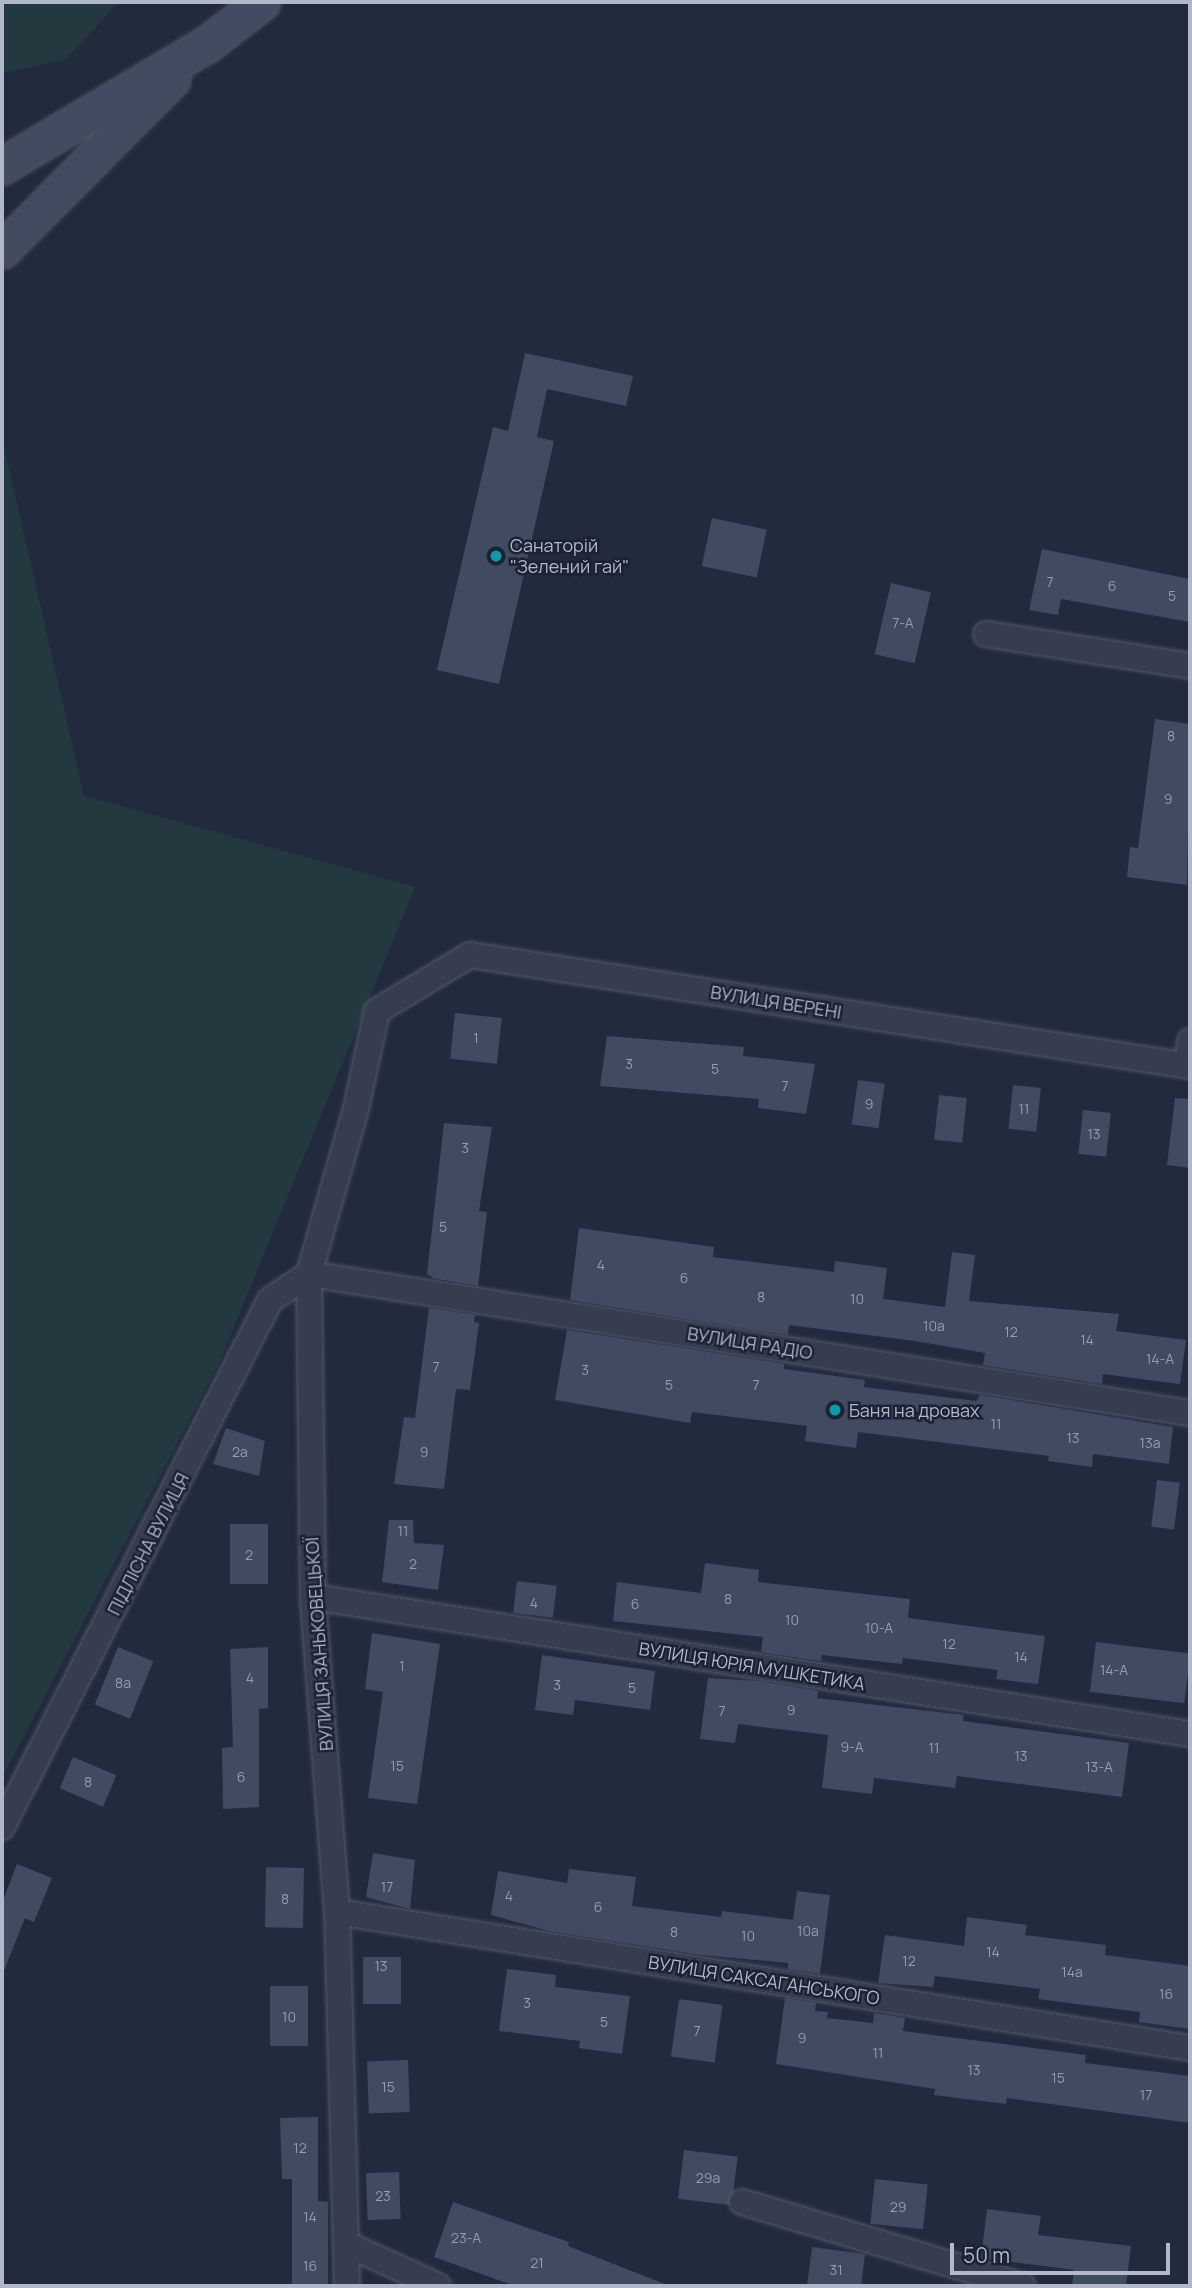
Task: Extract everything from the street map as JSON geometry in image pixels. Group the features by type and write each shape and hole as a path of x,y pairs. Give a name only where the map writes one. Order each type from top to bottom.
{"main road":[{"path":"2,166 206,44 262,2"},
{"path":"2,250 206,44"}],"street":[{"path":"986,634 1190,666"},
{"name":"ВУЛИЦЯ ВЕРЕНІ","path":"377,1011 470,955 1189,1066"},
{"name":"ВУЛИЦЯ ЗАНЬКОВЕЦЬКОЇ","path":"347,2286 337,1912 313,1597 309,1274 355,1113 377,1011"},
{"path":"1189,1066 1190,1041"},
{"name":"ВУЛИЦЯ РАДІО","path":"309,1274 1190,1413"},
{"name":"ПІДЛІСНА ВУЛИЦЯ","path":"2,1827 270,1300 309,1274"},
{"name":"ВУЛИЦЯ ЮРІЯ МУШКЕТИКА","path":"313,1597 1190,1734"},
{"name":"ВУЛИЦЯ САКСАГАНСЬКОГО","path":"337,1912 1190,2048"},
{"path":"742,2202 1023,2286"},
{"path":"346,2244 438,2286"}],"green space":[{"path":"2,2 119,2 66,59 2,73"},
{"path":"2,438 84,796 415,887 219,1363 2,1778"}],"building":[{"name":"Санаторій \"Зелений гай\"","path":"525,353 633,376 626,406 547,389 537,437 554,441 499,684 437,670 493,427 508,431"},
{"path":"712,518 767,530 757,578 702,566"},
{"path":"1042,549 1190,579 1190,622 1061,599 1058,615 1029,610"},
{"path":"891,583 931,592 915,663 875,654"},
{"path":"1155,719 1190,724 1187,885 1127,877 1130,847 1138,848"},
{"path":"455,1013 502,1018 497,1064 450,1059"},
{"path":"607,1036 744,1047 743,1056 815,1064 806,1114 758,1108 759,1099 600,1086"},
{"path":"858,1080 885,1084 878,1128 852,1125"},
{"path":"1013,1085 1041,1088 1036,1132 1008,1129"},
{"path":"939,1095 967,1098 962,1143 934,1140"},
{"path":"1175,1098 1190,1099 1190,1168 1167,1165"},
{"path":"1083,1110 1111,1113 1106,1157 1078,1154"},
{"path":"444,1123 492,1127 479,1211 487,1212 478,1286 433,1278 427,1274"},
{"path":"579,1228 714,1247 713,1257 834,1272 835,1261 887,1268 883,1299 945,1307 952,1252 975,1255 969,1301 1119,1314 1116,1331 1186,1340 1180,1384 1103,1374 1102,1384 983,1365 985,1353 915,1341 789,1325 788,1335 570,1300"},
{"path":"429,1308 475,1315 474,1322 479,1323 470,1390 456,1389 444,1489 394,1484 404,1417 415,1418"},
{"path":"567,1330 784,1364 784,1369 865,1380 864,1387 976,1401 980,1395 1173,1427 1169,1464 1093,1454 1092,1467 1048,1461 1049,1456 858,1432 856,1448 805,1441 807,1426 692,1412 690,1423 555,1400"},
{"path":"226,1428 265,1441 259,1476 213,1464"},
{"path":"1157,1480 1180,1483 1174,1529 1151,1527"},
{"path":"389,1520 413,1520 414,1543 444,1545 438,1590 382,1582"},
{"path":"230,1524 268,1524 268,1584 230,1584"},
{"path":"705,1563 759,1570 758,1582 910,1599 908,1618 1045,1636 1038,1684 996,1679 998,1670 903,1658 902,1664 822,1655 821,1661 761,1652 763,1637 613,1621 617,1582 701,1593"},
{"path":"517,1581 557,1586 553,1618 513,1613"},
{"path":"372,1633 440,1644 417,1804 368,1798 383,1692 365,1689"},
{"path":"1096,1642 1190,1654 1184,1703 1090,1692"},
{"path":"118,1647 153,1661 130,1719 95,1704"},
{"path":"268,1647 268,1708 259,1709 259,1807 223,1809 222,1748 233,1747 230,1649"},
{"path":"542,1655 655,1671 650,1710 575,1700 573,1715 535,1710"},
{"path":"708,1678 757,1681 818,1691 817,1698 964,1715 963,1721 1129,1743 1122,1797 957,1776 955,1788 874,1778 872,1794 822,1788 828,1735 738,1724 735,1743 700,1739"},
{"path":"73,1757 116,1775 103,1807 60,1788"},
{"path":"373,1853 415,1860 410,1909 366,1897"},
{"path":"17,1864 52,1878 34,1922 25,1918 3,1973 2,1903"},
{"path":"266,1867 304,1868 303,1928 265,1927"},
{"path":"569,1869 636,1877 632,1906 721,1917 722,1911 793,1920 797,1891 830,1895 820,1974 788,1969 788,1963 702,1955 549,1931 491,1915 498,1871 567,1883"},
{"path":"967,1917 1027,1925 1025,1935 1106,1945 1105,1955 1190,1966 1190,2029 1139,2022 1140,2012 1038,1999 1040,1989 935,1976 933,1987 878,1983 885,1935 964,1946"},
{"path":"363,1957 401,1957 401,2004 363,2004"},
{"path":"507,1969 556,1975 555,1987 630,1996 622,2054 579,2048 580,2041 499,2031"},
{"path":"270,1986 308,1986 308,2046 270,2046"},
{"path":"785,1998 816,2003 815,2011 828,2012 827,2018 873,2023 874,2013 905,2018 903,2031 1086,2055 1085,2063 1190,2076 1190,2123 1007,2098 1006,2104 934,2095 935,2089 776,2064"},
{"path":"679,1999 723,2005 714,2063 671,2056"},
{"path":"408,2060 410,2112 369,2113 367,2061"},
{"path":"318,2117 318,2201 328,2202 328,2286 292,2286 292,2179 282,2179 280,2118"},
{"path":"684,2150 738,2157 732,2205 678,2199"},
{"path":"399,2172 401,2219 368,2220 366,2173"},
{"path":"875,2179 928,2185 923,2229 870,2224"},
{"path":"453,2202 569,2242 568,2246 670,2286 515,2286 434,2257"},
{"path":"987,2209 1041,2216 1038,2235 1131,2246 1126,2286 1072,2286 1074,2270 981,2258"},
{"path":"812,2247 865,2254 861,2286 807,2286"}],"place":[{"name":"Санаторій \"Зелений гай\"","path":"496,556"},
{"name":"Баня на дровах","path":"835,1410"}]}
